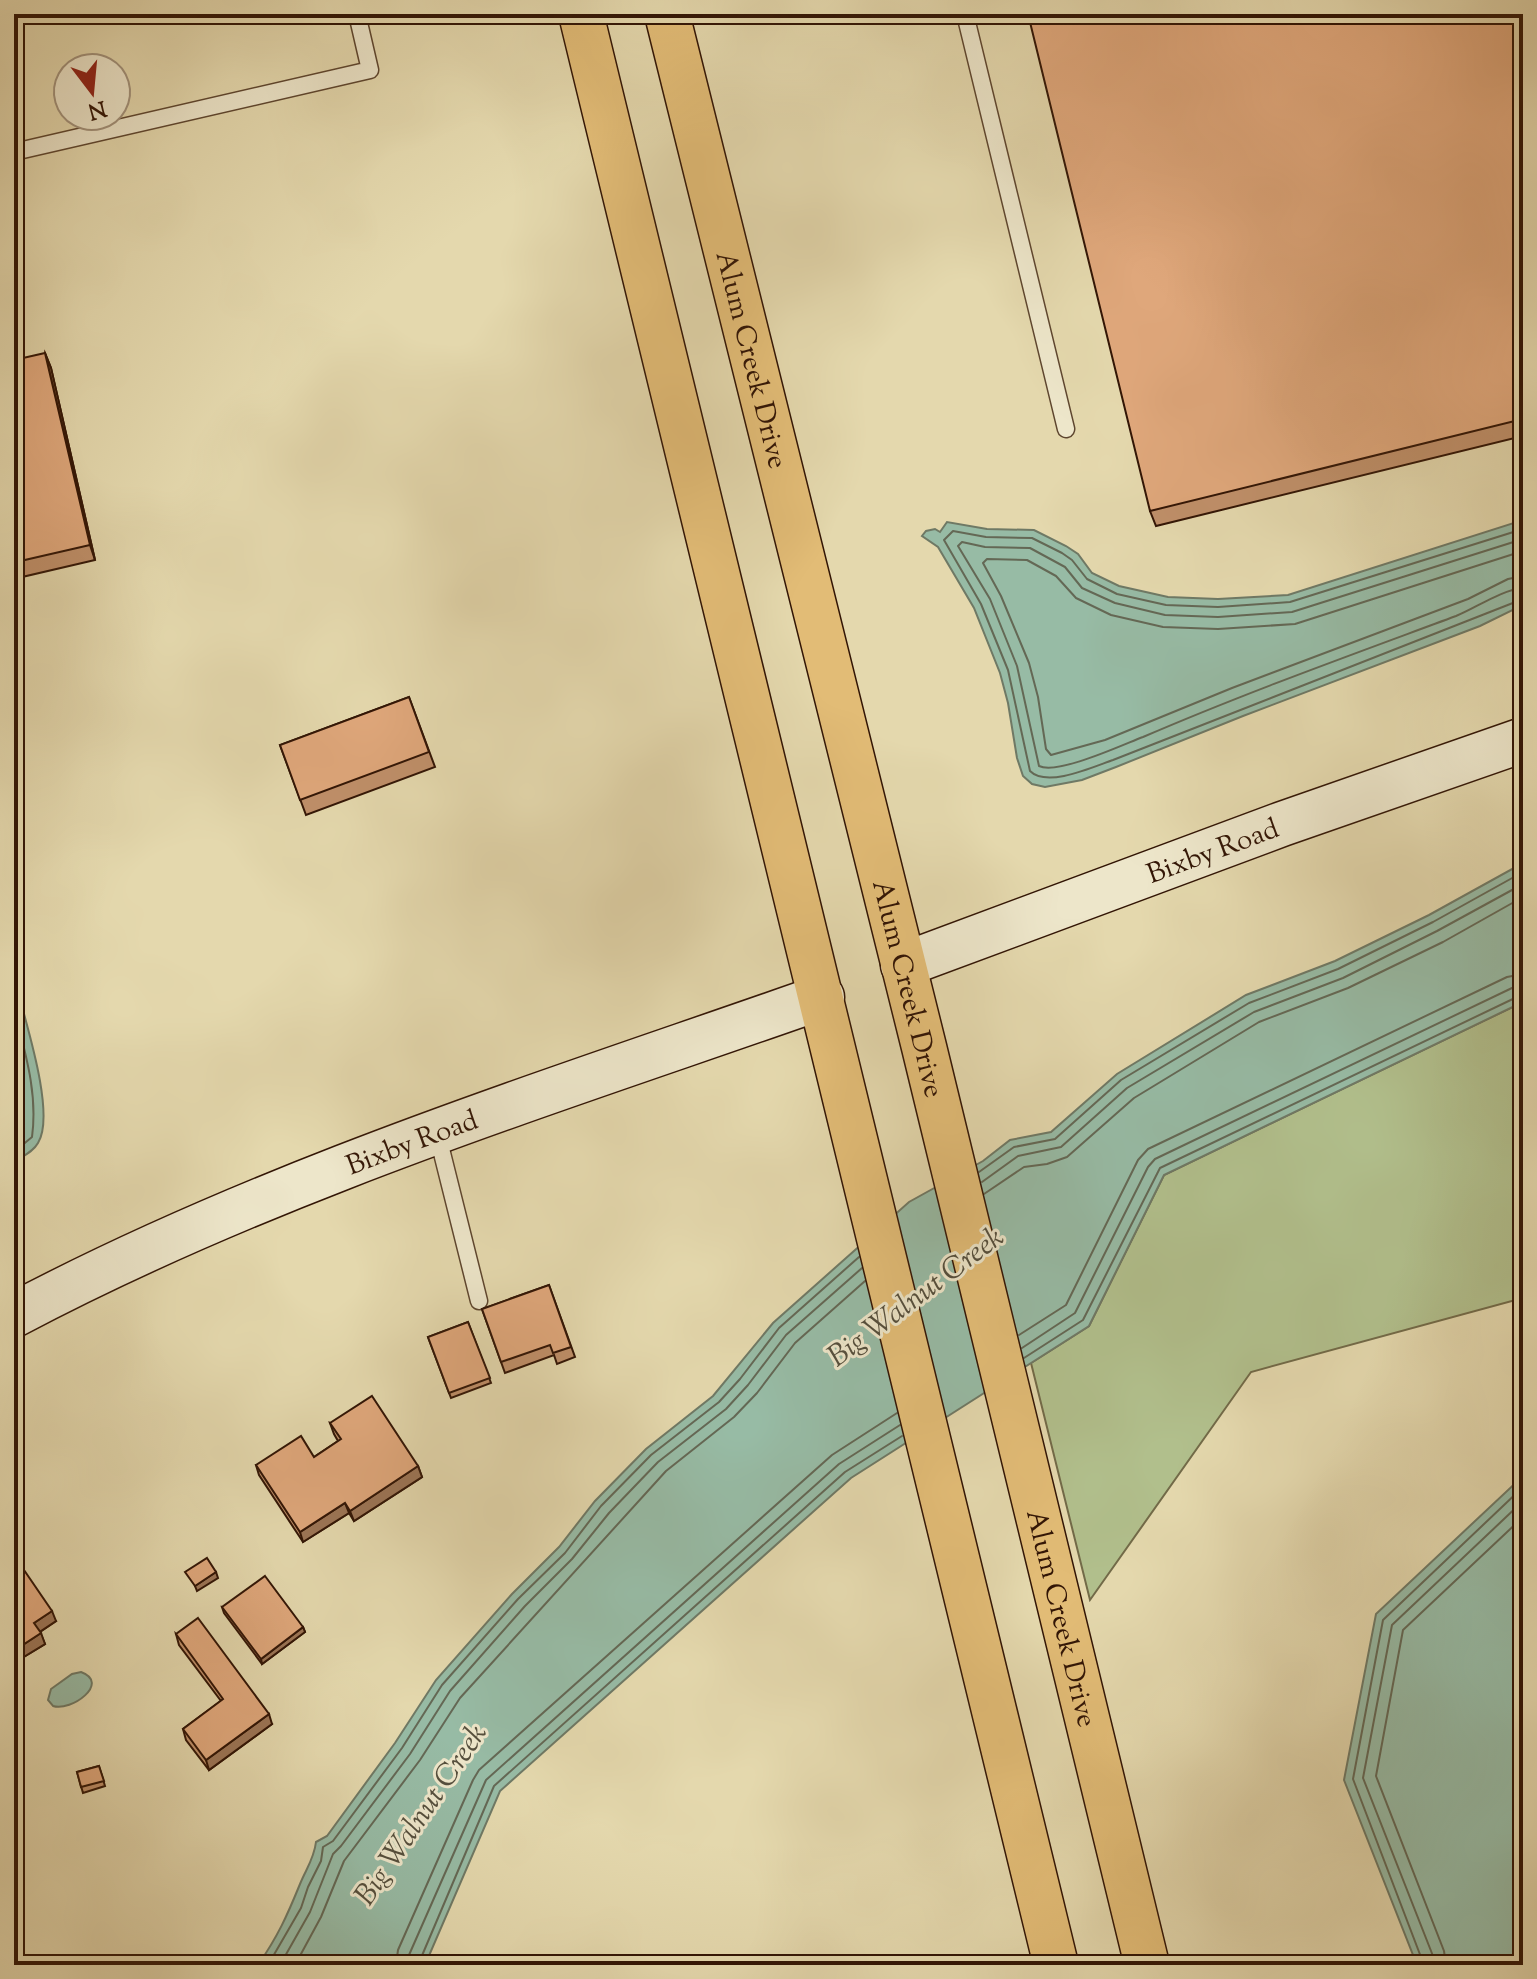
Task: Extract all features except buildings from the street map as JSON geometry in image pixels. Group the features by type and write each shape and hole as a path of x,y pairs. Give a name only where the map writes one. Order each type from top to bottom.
{"main road":[{"path":"581,14 1056,1965"},
{"name":"Alum Creek Drive","path":"667,14 924,1047 1147,1965"}],"street":[{"name":"Bixby Road","path":"903,965 1282,824 1523,740"},
{"name":"Bixby Road","path":"14,1315 80,1280 218,1216 318,1175 822,997"}],"lane":[{"path":"14,152 370,70 357,14"},
{"path":"965,14 1066,429"},
{"path":"437,1132 479,1301"}],"shaded area":[{"path":"1523,1002 1523,1298 1251,1372 1090,1600 1031,1363 1089,1326 1164,1175"}],"water":[{"path":"1523,520 1523,605 1480,626 1082,780 1045,787 1032,784 1023,776 1000,673 974,608 938,547 922,536 926,531 935,529 940,532 947,522 987,529 1034,530 1066,546 1078,554 1092,573 1119,586 1168,597 1218,599 1288,595"},
{"name":"Big Walnut Creek","path":"1523,863 1523,1002 1164,1175 1089,1326 851,1478 500,1791 425,1965 258,1965 286,1916 312,1859 316,1842 327,1836 395,1743 436,1680 512,1594 559,1547 595,1501 646,1449 713,1396 773,1323 909,1202 983,1161 1010,1140 1051,1132 1117,1074 1246,995 1335,961 1429,915"},
{"path":"14,977 41,1086 43,1129 31,1151 14,1162"},
{"path":"1523,1476 1523,1965 1417,1965 1344,1780 1376,1614"},
{"path":"81,1672 89,1677 92,1683 90,1689 78,1701 61,1707 53,1706 48,1700 51,1689 72,1674"}]}
